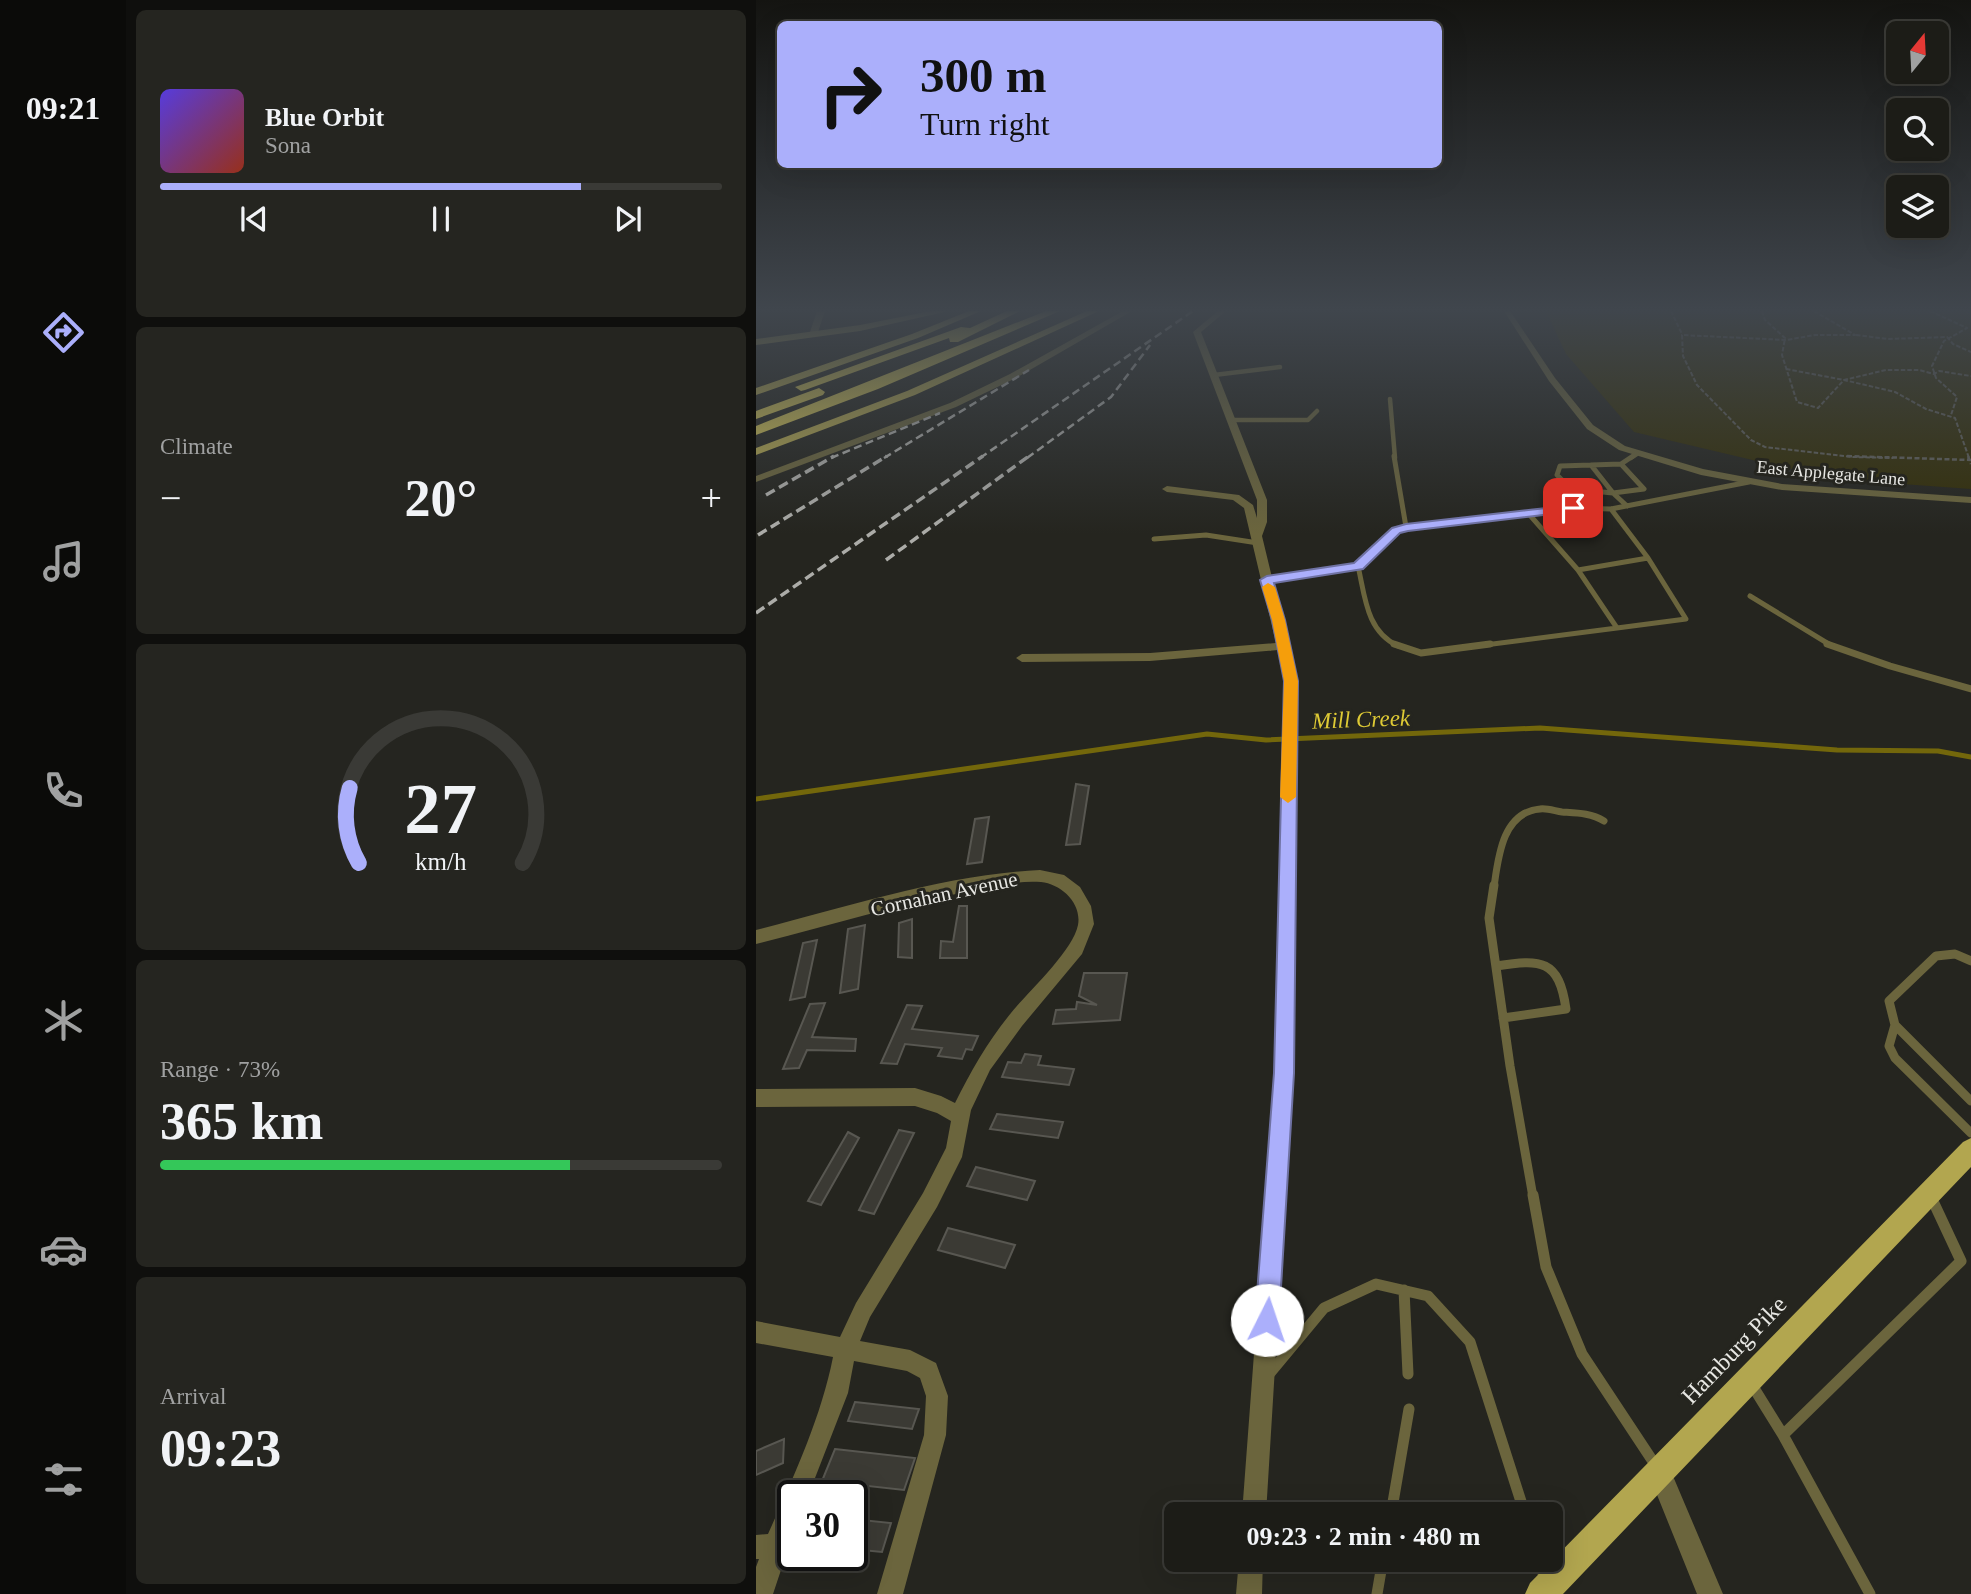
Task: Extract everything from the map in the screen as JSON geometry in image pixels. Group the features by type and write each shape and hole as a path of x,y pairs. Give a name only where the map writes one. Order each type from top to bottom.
{"highway":[{"path":"756,402 804,385"},
{"path":"756,415 835,385"},
{"path":"756,430 872,385"},
{"path":"756,442 895,385"}],"main road":[{"path":"756,392 775,385"},
{"path":"756,452 928,385"},
{"name":"Hamburg Pike","path":"1544,1591 1970,1148"}],"street":[{"path":"756,479 953,405 994,385"},
{"path":"1218,385 1262,500 1262,523 1258,540"},
{"name":"East Applegate Lane","path":"1557,385 1590,427 1622,448 1637,454 1749,482 1782,487 1971,500"},
{"path":"1167,489 1236,497 1249,507 1291,681 1284,1073 1255,1502"},
{"path":"1022,658 1150,657 1284,646"},
{"name":"Cornahan Avenue","path":"756,937 937,891 1017,877 1040,876 1059,880 1075,892 1083,906 1086,924 1076,949 1016,1020 984,1064 961,1117 955,1150 930,1200 863,1310 845,1351 836,1393 802,1480"},
{"path":"756,1098 915,1097 941,1105 961,1117"},
{"path":"756,1332 845,1351 910,1361 928,1371 937,1396 935,1435 890,1594"},
{"path":"1659,1470 1710,1594"},
{"path":"760,1594 765,1546 777,1528"},
{"path":"1249,1594 1250,1572"}],"lane":[{"path":"1390,399 1396,477 1406,527"},
{"path":"1231,420 1308,420 1317,411"},
{"path":"1621,464 1644,489 1613,493 1577,491 1571,489 1557,475 1560,466 1621,464 1637,454"},
{"path":"1591,465 1627,506"},
{"path":"1267,580 1358,566 1396,531 1406,527 1573,508 1611,509 1749,482"},
{"path":"1358,566 1377,633 1386,642 1421,653 1686,619 1648,558 1611,509"},
{"path":"1528,513 1578,570 1617,628"},
{"path":"1154,539 1214,533 1258,540"},
{"path":"1578,570 1648,558"},
{"path":"1750,596 1824,643 1890,666 1971,689"},
{"path":"1604,821 1594,816 1540,809 1526,813 1508,829 1499,853 1489,918 1503,1017 1546,1267 1582,1354 1659,1470"},
{"path":"1970,1148 1895,1058 1889,1046 1895,1026 1889,1002 1936,956 1955,954 1971,961"},
{"path":"1496,966 1534,960 1550,966 1559,974 1565,996 1566,1009 1503,1017"},
{"path":"1895,1026 1971,1101"},
{"path":"1783,1435 1966,1263 1929,1193"},
{"path":"1262,1383 1324,1308 1376,1284 1427,1296 1470,1342 1521,1502"},
{"path":"1404,1290 1408,1374"},
{"path":"1748,1379 1783,1435 1870,1594"},
{"path":"1393,1502 1409,1409"},
{"path":"1377,1594 1381,1572"},
{"path":"1541,1572 1544,1591"}],"path":[{"path":"1697,385 1751,440 1765,447 1867,458 1970,462 1955,418 1951,415 1926,409 1895,392 1867,385"},
{"path":"1791,385 1797,402 1814,408 1825,404 1835,385"},
{"path":"1945,385 1956,397 1951,415"}],"shaded area":[{"path":"1593,385 1971,385 1971,489 1833,479 1634,432"}],"building":[{"path":"1076,784 1089,786 1080,844 1066,845"},
{"path":"989,817 982,862 967,864 975,819"},
{"path":"959,906 967,906 967,958 940,958 941,941 953,942"},
{"path":"912,919 912,958 898,957 899,923"},
{"path":"865,925 858,989 840,993 848,929"},
{"path":"817,940 805,997 790,1000 803,943"},
{"path":"1084,973 1127,973 1120,1020 1053,1024 1056,1010 1076,1009 1077,1002 1097,1005 1079,996"},
{"path":"825,1003 812,1037 856,1039 855,1051 807,1050 799,1068 783,1069 810,1004"},
{"path":"907,1005 922,1006 912,1029 978,1036 972,1050 966,1049 962,1059 938,1056 942,1048 905,1044 897,1064 881,1063"},
{"path":"1025,1054 1041,1056 1038,1065 1074,1069 1069,1085 1002,1077 1008,1062 1021,1063"},
{"path":"997,1114 1063,1122 1058,1138 990,1129"},
{"path":"899,1130 914,1133 874,1214 859,1210"},
{"path":"848,1132 859,1138 821,1205 808,1201"},
{"path":"976,1167 1035,1181 1027,1200 967,1186"},
{"path":"948,1228 1015,1245 1005,1268 938,1250"},
{"path":"855,1402 919,1409 912,1429 848,1421"},
{"path":"784,1439 783,1463 756,1475 756,1451"},
{"path":"835,1449 915,1458 904,1490 868,1486 868,1480 822,1480"},
{"path":"868,1521 891,1523 882,1552 868,1551"}],"waterway":[{"name":"Mill Creek","path":"756,799 1207,734 1266,740 1540,728 1837,750 1938,751 1971,757"}],"railway":[{"path":"884,458 1004,385"},
{"path":"980,458 1085,385"},
{"path":"1027,458 1111,397 1120,385"},
{"path":"831,458 940,413"},
{"path":"766,495 834,456"},
{"path":"758,535 887,456"},
{"path":"756,613 983,456"},
{"path":"886,560 1029,456"}],"slow traffic":[{"path":"1268,587 1279,620 1291,681 1288,797"}],"route":[{"path":"1267,1320 1284,1073 1291,681 1279,620 1267,580 1358,566 1396,531 1406,527 1573,508"}]}
